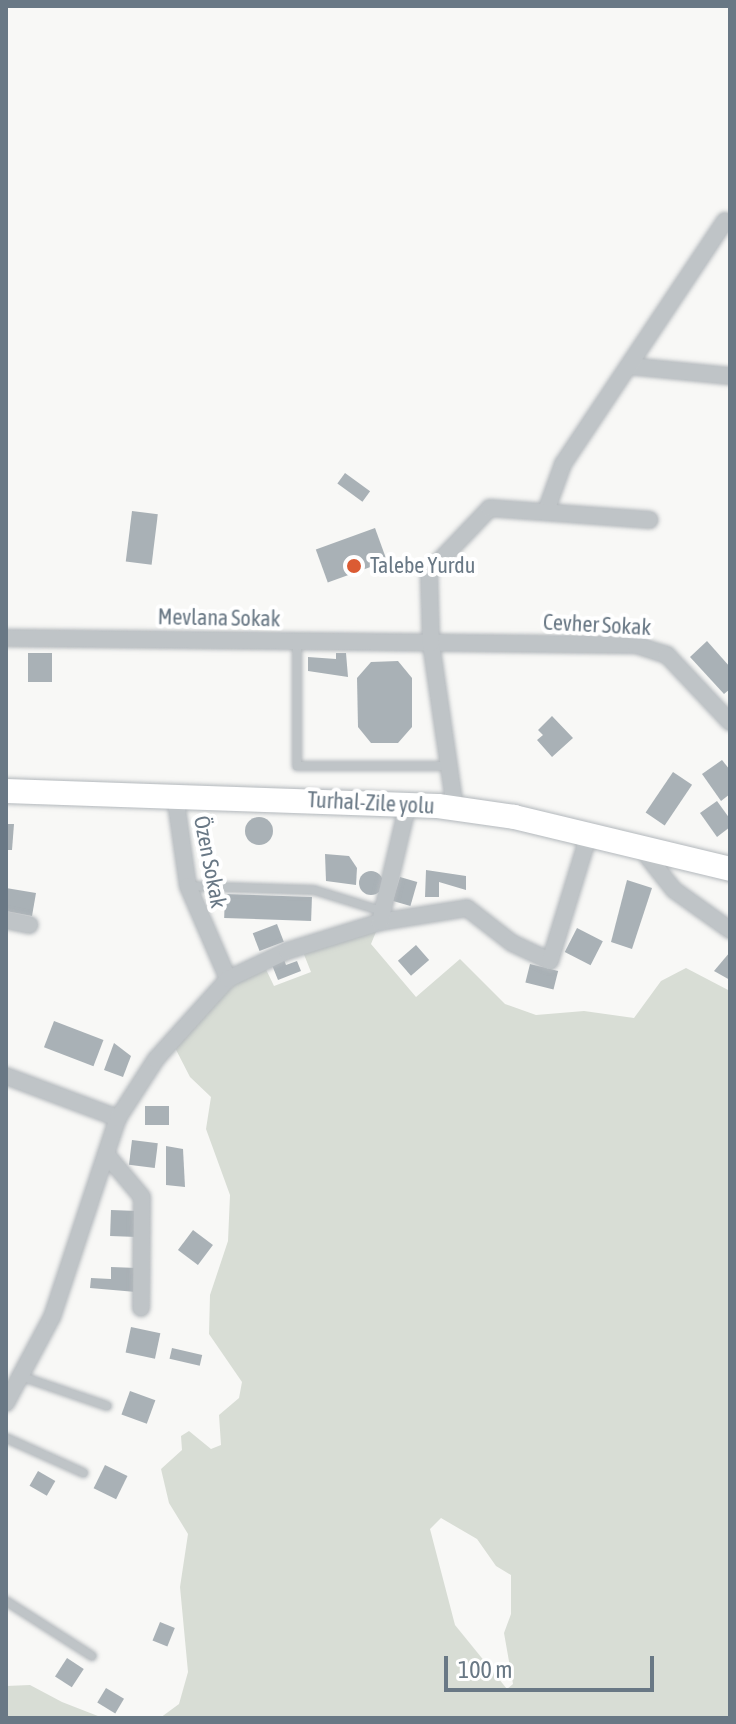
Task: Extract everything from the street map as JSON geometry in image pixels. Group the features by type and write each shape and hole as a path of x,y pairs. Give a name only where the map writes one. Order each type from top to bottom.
{"main road":[{"name":"Turhal-Zile yolu","path":"6,791 455,808 589,834 730,869"}],"street":[{"path":"546,511 563,464 725,221"},
{"path":"629,366 730,376"},
{"path":"455,808 452,766 431,643 425,585 433,568 484,510 546,511 650,520"},
{"name":"Mevlana Sokak","path":"6,638 431,643"},
{"name":"Cevher Sokak","path":"431,643 649,646 667,655 730,722"},
{"name":"Özen Sokak","path":"175,795 188,886 228,979"},
{"path":"382,917 408,804"},
{"path":"6,1403 23,1377 52,1317 118,1118 179,1029 228,979 287,951 382,917 467,908 512,943 550,961 589,834"},
{"path":"639,846 674,890 730,930"},
{"path":"6,920 29,925"},
{"path":"6,1076 118,1118"},
{"path":"106,1154 142,1197 141,1308"}],"lane":[{"path":"297,641 297,766 452,766"},
{"path":"188,886 314,890 382,917"},
{"path":"23,1377 107,1406"},
{"path":"6,1438 84,1473"},
{"path":"6,1601 92,1656"}],"shaded area":[{"path":"380,922 371,944 416,997 460,959 505,1004 536,1015 584,1011 634,1018 661,981 686,968 730,991 730,1718 160,1718 179,1704 188,1672 180,1587 188,1534 169,1503 161,1469 182,1450 181,1436 189,1431 211,1449 221,1445 219,1415 239,1398 242,1382 209,1334 210,1295 228,1241 230,1195 206,1129 211,1097 190,1077 171,1040 262,961 274,986 311,972 301,947","holes":["441,1518 477,1539 496,1566 511,1575 511,1614 504,1633 513,1684 507,1689 455,1625 430,1529"]},
{"path":"30,1685 103,1718 6,1718 6,1686"}],"building":[{"path":"345,473 370,491 362,502 337,484"},
{"path":"132,511 158,514 152,565 126,562"},
{"path":"375,528 387,561 328,582 316,550"},
{"path":"707,641 730,667 730,689 724,694 690,657"},
{"path":"28,653 52,653 52,682 28,682"},
{"path":"336,653 346,653 348,677 308,671 308,657 336,659"},
{"path":"398,661 412,678 412,727 398,743 371,743 358,727 357,678 371,662"},
{"path":"552,716 573,738 552,757 537,740 543,735 538,730"},
{"path":"722,760 730,770 730,794 721,801 702,774"},
{"path":"673,772 692,785 665,825 646,813"},
{"path":"717,801 730,819 730,827 717,837 700,813"},
{"path":"259,817 269,821 273,831 269,841 259,845 249,841 245,831 249,821"},
{"path":"6,824 14,824 12,850 6,850"},
{"path":"325,854 349,856 357,868 356,885 326,881"},
{"path":"426,870 466,876 466,890 439,882 439,897 425,897"},
{"path":"371,871 380,874 383,883 380,892 371,895 362,892 359,883 362,874"},
{"path":"400,877 417,882 410,906 393,901"},
{"path":"627,880 652,888 632,949 611,942"},
{"path":"6,888 36,893 32,916 6,911"},
{"path":"225,894 312,897 311,921 224,918"},
{"path":"277,924 284,942 260,951 253,933"},
{"path":"577,928 603,941 591,965 565,952"},
{"path":"416,945 429,960 411,976 398,961"},
{"path":"730,952 730,980 714,971"},
{"path":"284,960 286,965 297,961 301,971 278,980 272,965"},
{"path":"530,964 558,971 554,989 525,982"},
{"path":"54,1021 103,1040 93,1066 44,1047"},
{"path":"114,1043 131,1056 123,1077 104,1070"},
{"path":"145,1106 169,1106 169,1125 145,1125"},
{"path":"132,1140 158,1143 155,1168 129,1165"},
{"path":"166,1146 183,1149 185,1187 166,1185"},
{"path":"111,1210 138,1211 137,1237 110,1236"},
{"path":"193,1230 213,1245 198,1265 178,1250"},
{"path":"111,1267 137,1268 136,1292 90,1288 91,1278 111,1279"},
{"path":"131,1327 160,1333 155,1359 126,1352"},
{"path":"172,1348 202,1355 200,1366 170,1359"},
{"path":"130,1391 155,1400 147,1424 121,1414"},
{"path":"105,1465 127,1476 116,1499 94,1488"},
{"path":"38,1471 55,1481 47,1496 30,1486"},
{"path":"160,1622 175,1628 167,1647 153,1641"},
{"path":"67,1658 84,1669 72,1687 55,1676"},
{"path":"106,1688 124,1699 115,1713 97,1703"}],"place":[{"name":"Talebe Yurdu","path":"354,566"}]}
